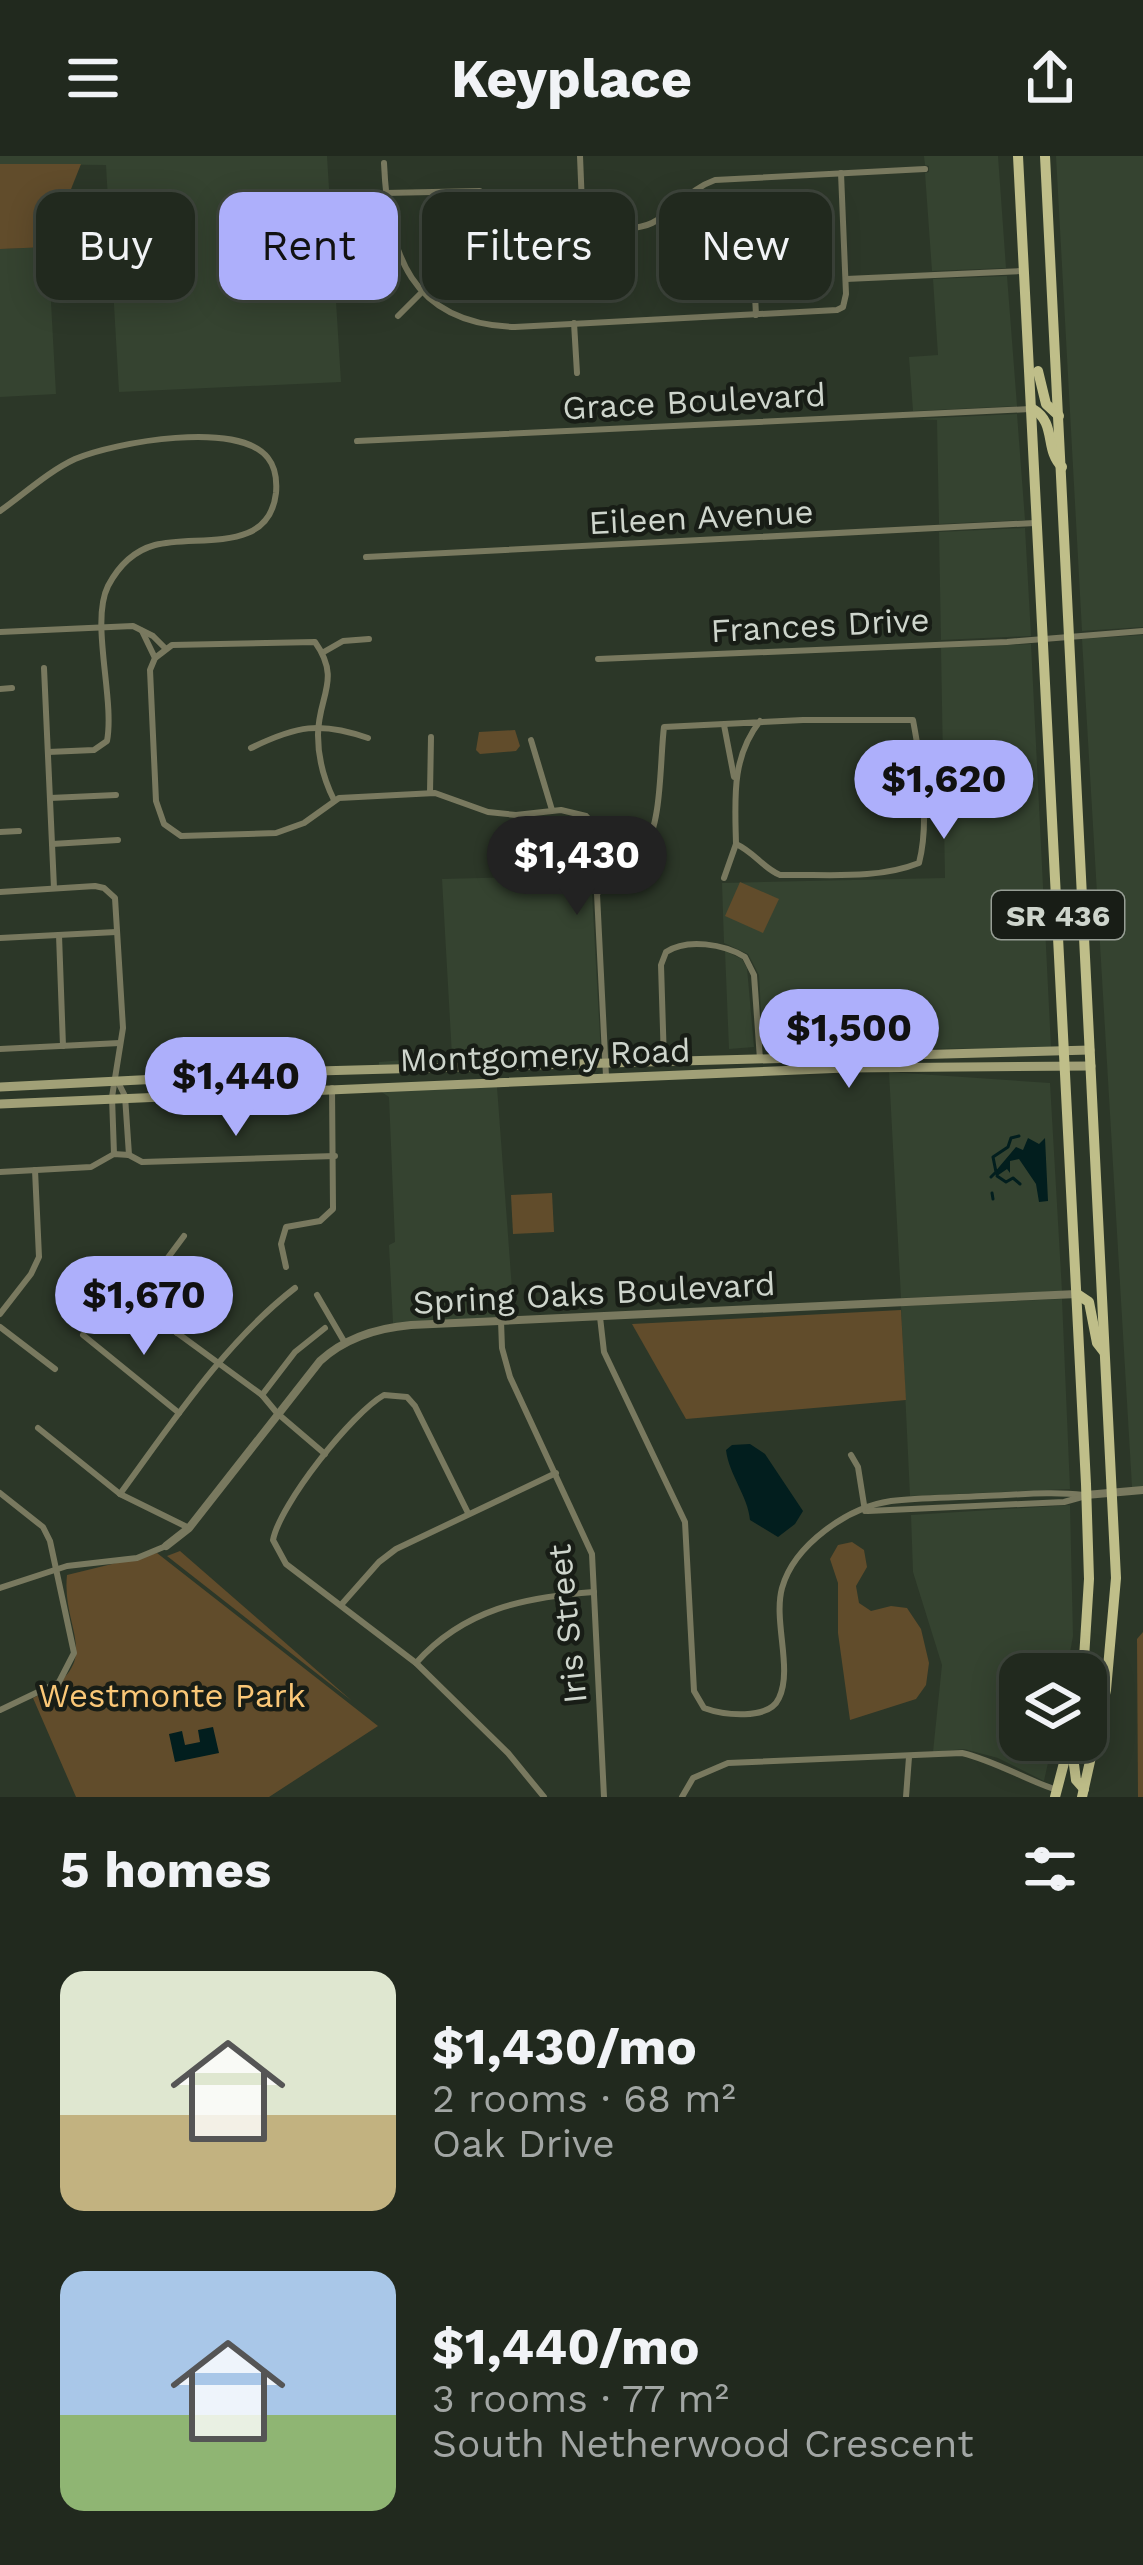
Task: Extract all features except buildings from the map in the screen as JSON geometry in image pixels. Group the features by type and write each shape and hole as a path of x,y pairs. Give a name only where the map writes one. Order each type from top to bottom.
{"main road":[{"name":"SR 436","path":"1018,156 1087,1496 1084,1653"},
{"name":"SR 436","path":"1045,156 1116,1578 1106,1690 1087,1794"},
{"path":"1029,320 1043,398 1059,416"},
{"path":"1033,409 1049,424 1053,458 1062,467"},
{"name":"Montgomery Road","path":"0,1087 847,1054 1090,1050"},
{"path":"708,1077 742,1071 760,1059"},
{"name":"Montgomery Road","path":"0,1104 845,1068 1091,1066"},
{"path":"445,1085 456,1068"},
{"path":"241,1075 242,1092"},
{"path":"1077,1294 1089,1302 1097,1343 1106,1355"},
{"path":"1057,1794 1066,1761"},
{"path":"1074,1761 1076,1780 1087,1794"}],"street":[{"path":"580,156 581,192"},
{"path":"384,163 385,192"},
{"path":"635,228 668,213 693,190 716,180 925,169"},
{"path":"434,300 482,323 515,327 837,310 845,301 846,279 841,172"},
{"path":"432,192 481,192"},
{"path":"398,255 422,290"},
{"path":"846,279 1026,271"},
{"path":"398,316 422,292"},
{"path":"755,300 756,315"},
{"path":"574,323 577,373"},
{"name":"Grace Boulevard","path":"357,441 1033,409"},
{"path":"0,511 70,461 109,446 226,438 246,442 266,454 275,469 277,487 266,522 238,538 154,545 128,558 105,589 107,741 94,750 48,752"},
{"name":"Eileen Avenue","path":"366,557 1038,523"},
{"path":"0,632 133,626 166,649"},
{"name":"Frances Drive","path":"598,659 1043,640 1143,631"},
{"path":"142,632 154,658"},
{"path":"322,652 343,641 369,638"},
{"path":"334,800 321,774 319,725 329,685 315,642 172,645 154,658 150,670 156,800 164,824 189,838 276,833 304,823 334,800 378,793 430,793 488,812 552,810 586,816 626,861"},
{"path":"44,668 54,889"},
{"path":"0,689 12,688"},
{"path":"606,1080 597,894 611,873 646,846 658,819 664,727 913,720 923,849 920,863 902,870 780,875 736,844"},
{"path":"735,780 745,741 760,721"},
{"path":"723,724 735,780 736,844 724,878"},
{"path":"251,748 280,734 319,725 368,738"},
{"path":"430,793 431,737"},
{"path":"531,740 552,810"},
{"path":"50,798 116,795"},
{"path":"0,832 19,831"},
{"path":"52,844 118,840"},
{"path":"0,892 95,886 111,892 117,905 123,1028 112,1097 114,1154"},
{"path":"0,938 118,932"},
{"path":"59,935 63,1046"},
{"path":"664,1062 661,965 666,952 679,945 733,950 752,966 760,1059"},
{"path":"0,1048 120,1043"},
{"path":"117,1081 125,1096 128,1155"},
{"path":"286,1267 281,1244 286,1227 320,1221 334,1209 332,1088"},
{"path":"0,1172 91,1167 114,1154 142,1162 335,1156"},
{"path":"0,1314 39,1257 35,1170"},
{"path":"184,1236 135,1302 262,1395 326,1455"},
{"path":"177,1333 216,1282"},
{"path":"120,1494 219,1365 271,1306 295,1288"},
{"name":"Spring Oaks Boulevard","path":"0,1588 57,1569 137,1558 166,1546 189,1528 320,1361 344,1343 390,1327 1077,1294"},
{"path":"317,1295 330,1326 344,1343"},
{"path":"600,1317 604,1352 685,1522 694,1691 704,1708 720,1714 763,1712 781,1696 779,1603 788,1570 836,1522 865,1510 1064,1502 1143,1490"},
{"name":"Iris Street","path":"501,1321 510,1377 588,1540 604,1797"},
{"path":"262,1395 295,1352 330,1326"},
{"path":"0,1328 56,1369"},
{"path":"83,1335 179,1413"},
{"path":"468,1513 415,1406 407,1397 384,1395 326,1455 279,1518 273,1540 286,1564 416,1663 508,1753 544,1797"},
{"path":"38,1428 120,1494 189,1528"},
{"path":"851,1455 858,1467 865,1510"},
{"path":"341,1605 396,1549 556,1473"},
{"path":"0,1493 43,1527 57,1569 74,1654 68,1672 50,1688 0,1710"},
{"path":"416,1663 444,1634 512,1603 594,1592"},
{"path":"682,1797 693,1778 728,1763 962,1753 996,1762 1057,1794"},
{"path":"906,1797 909,1757"}],"shaded area":[{"path":"0,156 327,156 329,192 219,192 219,300 336,300 341,382 119,392 114,300 195,300 195,192 108,192 106,165 0,164"},
{"path":"924,156 998,156 1006,268 932,271 925,173 929,166"},
{"path":"1056,156 1143,156 1143,627 1082,631"},
{"path":"36,248 36,300 51,300 56,394 0,397 0,249"},
{"path":"1007,276 1017,406 913,411 909,357 938,355 933,279"},
{"path":"1017,414 1025,520 939,524 937,420 914,419"},
{"path":"1025,528 1031,636 941,640 939,532"},
{"path":"1143,635 1143,1487 1132,1487 1082,639"},
{"path":"1031,644 1051,1048 888,1049 887,1044 847,1043 763,1047 759,975 748,954 724,943 722,883 945,878 941,648"},
{"path":"591,875 601,1055 379,1065 452,1056 442,879"},
{"path":"725,951 742,959 747,968 754,1047 729,1049"},
{"path":"889,1072 1050,1083 1062,1291 901,1298"},
{"path":"497,1087 514,1316 393,1323 389,1097 380,1091"},
{"path":"1062,1299 1070,1489 910,1496 901,1306"},
{"path":"1070,1505 1070,1653 999,1653 999,1758 964,1749 933,1752 942,1665 913,1572 911,1515"},
{"path":"1004,1761 1048,1761 1044,1781"}],"green space":[{"path":"0,164 81,164 70,192 36,192 36,248 0,249"},
{"path":"515,730 520,746 516,751 480,754 476,750 479,732"},
{"path":"740,882 779,899 763,933 725,916"},
{"path":"552,1193 554,1232 513,1234 511,1195"},
{"path":"901,1310 906,1400 686,1419 632,1324"},
{"path":"852,1542 864,1550 867,1567 856,1586 859,1603 871,1611 907,1608 921,1629 929,1663 926,1685 916,1699 850,1720 838,1633 838,1583 830,1559 838,1545"},
{"path":"180,1551 352,1701 167,1556"},
{"name":"Westmonte Park","path":"157,1553 378,1726 269,1797 76,1797 33,1698 56,1685 75,1658 67,1575"},
{"path":"1143,1632 1143,1797 1138,1797 1137,1639"}],"water":[{"path":"1028,1138 1039,1144 1045,1138 1048,1201 1039,1202 1036,1184 1019,1159 1010,1161 1010,1173 1007,1169 997,1176 994,1173 1016,1147 1023,1150"},
{"path":"750,1444 765,1454 803,1511 778,1537 750,1520 728,1459 726,1450 732,1445"},
{"path":"213,1727 219,1753 175,1762 169,1734 182,1731 185,1745 200,1742 198,1730"}],"waterway":[{"path":"991,1177 996,1172 993,1157 1019,1136"},
{"path":"997,1176 1020,1184"},
{"path":"992,1193 993,1199"}]}
